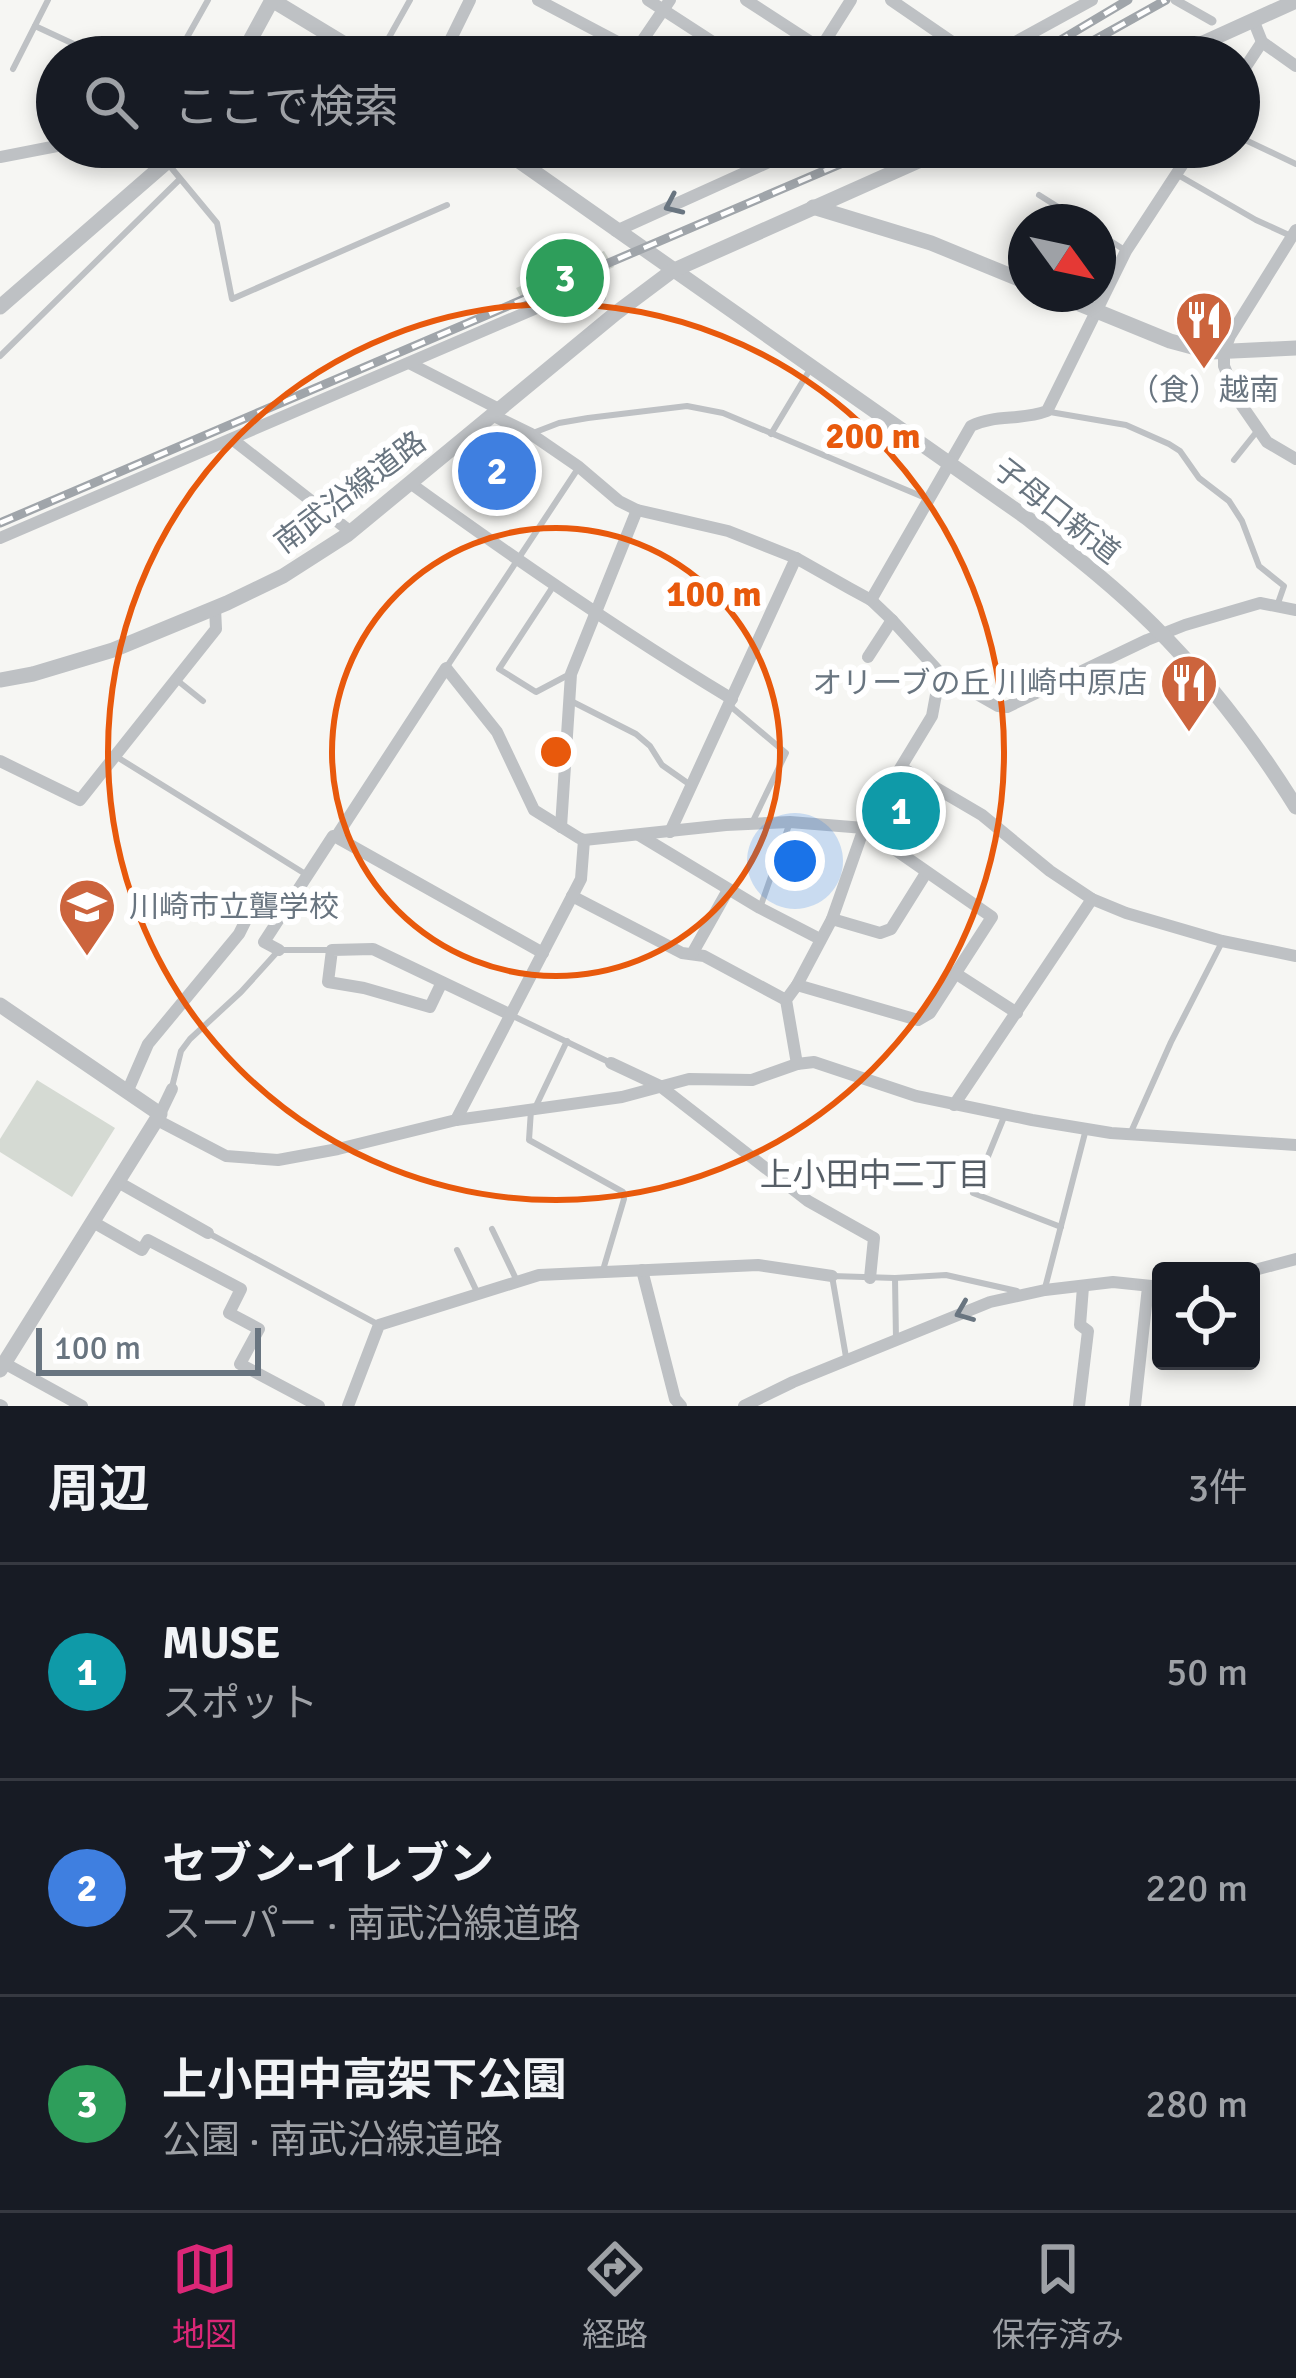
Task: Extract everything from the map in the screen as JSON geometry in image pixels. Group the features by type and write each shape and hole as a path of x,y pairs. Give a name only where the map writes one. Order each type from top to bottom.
{"street":[{"path":"252,36 272,0 331,36"},
{"path":"452,36 470,0"},
{"path":"538,0 607,36"},
{"path":"648,0 667,5 708,36"},
{"path":"746,0 794,36"},
{"path":"828,36 851,0"},
{"path":"891,0 943,36"},
{"path":"1026,36 1092,0"},
{"path":"1175,0 1212,21"},
{"path":"1221,36 1296,2"},
{"path":"651,36 667,5"},
{"path":"1254,22 1260,36"},
{"path":"1260,37 1295,63"},
{"path":"0,158 36,150"},
{"path":"0,307 160,168"},
{"name":"子母口新道","path":"528,168 1060,544 1162,634 1214,692 1296,807"},
{"path":"616,231 745,168"},
{"name":"南武沿線道路","path":"0,680 113,650 284,576 352,532 672,271 902,168"},
{"path":"1116,271 1180,168"},
{"path":"813,207 931,243 1008,275"},
{"path":"1294,233 1230,336 1224,366 1258,430 1276,449 1296,458"},
{"path":"0,538 590,285 600,298"},
{"path":"872,600 971,426 988,418 1031,417 1047,411 1096,312"},
{"path":"1098,312 1170,341 1224,352 1296,348"},
{"path":"409,364 531,434 619,501 637,510 728,531 796,559 872,600 940,673 998,706 1007,707 1162,634 1244,606 1260,603 1296,610"},
{"path":"232,439 352,532"},
{"path":"410,483 518,562 730,702"},
{"path":"561,827 571,674 637,510"},
{"path":"670,832 796,559"},
{"path":"0,761 80,800 216,629 215,608"},
{"path":"868,657 892,620"},
{"path":"279,950 264,942 446,668 497,732 534,810 584,840 790,822 864,828 992,916 929,1013 918,1020 797,985"},
{"path":"797,1064 786,1000 832,919 864,828 932,716 940,673"},
{"path":"902,768 982,815 1050,872 1092,899 1222,940 1296,956"},
{"path":"638,835 820,939"},
{"path":"336,837 543,953"},
{"path":"456,1120 581,879 584,840"},
{"path":"832,919 886,932 926,873"},
{"path":"692,954 728,890"},
{"path":"572,896 682,953 704,956 786,1000"},
{"path":"954,1105 1092,899"},
{"path":"128,1090 148,1044 245,922"},
{"path":"442,982 430,1007 328,982 332,950 374,949 511,1015"},
{"path":"955,974 1017,1013"},
{"path":"0,1006 128,1090 158,1117 226,1156 278,1160 456,1120 622,1097 689,1079 752,1080 814,1062 916,1096 1086,1129 1296,1145"},
{"path":"610,1063 659,1086 808,1202 874,1238 870,1278"},
{"path":"82,1406 2,1366 172,1089"},
{"path":"118,1182 208,1233"},
{"path":"93,1222 142,1250 148,1240 241,1289 229,1313 259,1329 240,1364 320,1406"},
{"path":"1260,1269 1296,1259"},
{"path":"348,1406 379,1325 539,1275 758,1265 832,1276"},
{"path":"642,1270 675,1400 681,1406"},
{"path":"744,1406 990,1302 1113,1282 1152,1287"},
{"path":"1079,1406 1088,1330 1080,1325 1082,1287"},
{"path":"1135,1406 1152,1305"}],"lane":[{"path":"13,70 48,0"},
{"path":"188,36 208,0"},
{"path":"390,36 410,0"},
{"path":"35,26 56,36"},
{"path":"1260,149 1296,164"},
{"path":"170,168 217,223 232,299 447,205"},
{"path":"1176,174 1256,220 1294,233"},
{"path":"0,356 180,179"},
{"path":"1039,195 1053,204"},
{"path":"1116,244 1126,251"},
{"path":"771,434 811,368"},
{"path":"531,434 559,423 687,406 723,413 928,499"},
{"path":"1047,411 1126,425 1180,451 1199,478 1229,501 1242,521 1258,566 1284,586 1276,606"},
{"path":"1234,460 1258,430"},
{"path":"446,668 579,467"},
{"path":"554,585 499,669 536,692 571,674"},
{"path":"176,680 203,701"},
{"path":"569,700 636,734 662,765 692,786"},
{"path":"730,702 786,753 752,824"},
{"path":"115,756 308,875"},
{"path":"760,908 790,822"},
{"path":"1130,1135 1222,940"},
{"path":"172,1089 190,1039 279,950 332,950"},
{"path":"511,1015 610,1063"},
{"path":"567,1041 533,1109 530,1140 622,1192 624,1199 602,1271"},
{"path":"1005,1114 973,1193 1060,1226"},
{"path":"1045,1290 1086,1129"},
{"path":"492,1229 517,1281"},
{"path":"208,1233 379,1325"},
{"path":"457,1250 478,1294"},
{"path":"847,1360 832,1276 946,1275 1028,1294"},
{"path":"895,1278 896,1340"}],"shaded area":[{"path":"604,251 614,267 525,305 516,288"},
{"path":"37,1080 115,1128 72,1197 0,1152 0,1139"}],"railway":[{"path":"1067,36 1128,0"},
{"path":"1102,36 1166,0"},
{"path":"0,523 831,168"}],"place":[{"name":"上小田中高架下公園","path":"565,278"},
{"name":"（食）越南","path":"1204,371"},
{"name":"セブン-イレブン","path":"497,471"},
{"name":"オリーブの丘 川崎中原店","path":"1189,734"},
{"name":"MUSE","path":"901,811"},
{"name":"川崎市立聾学校","path":"87,958"}],"district":[{"name":"上小田中二丁目","path":"875,1174"}]}
